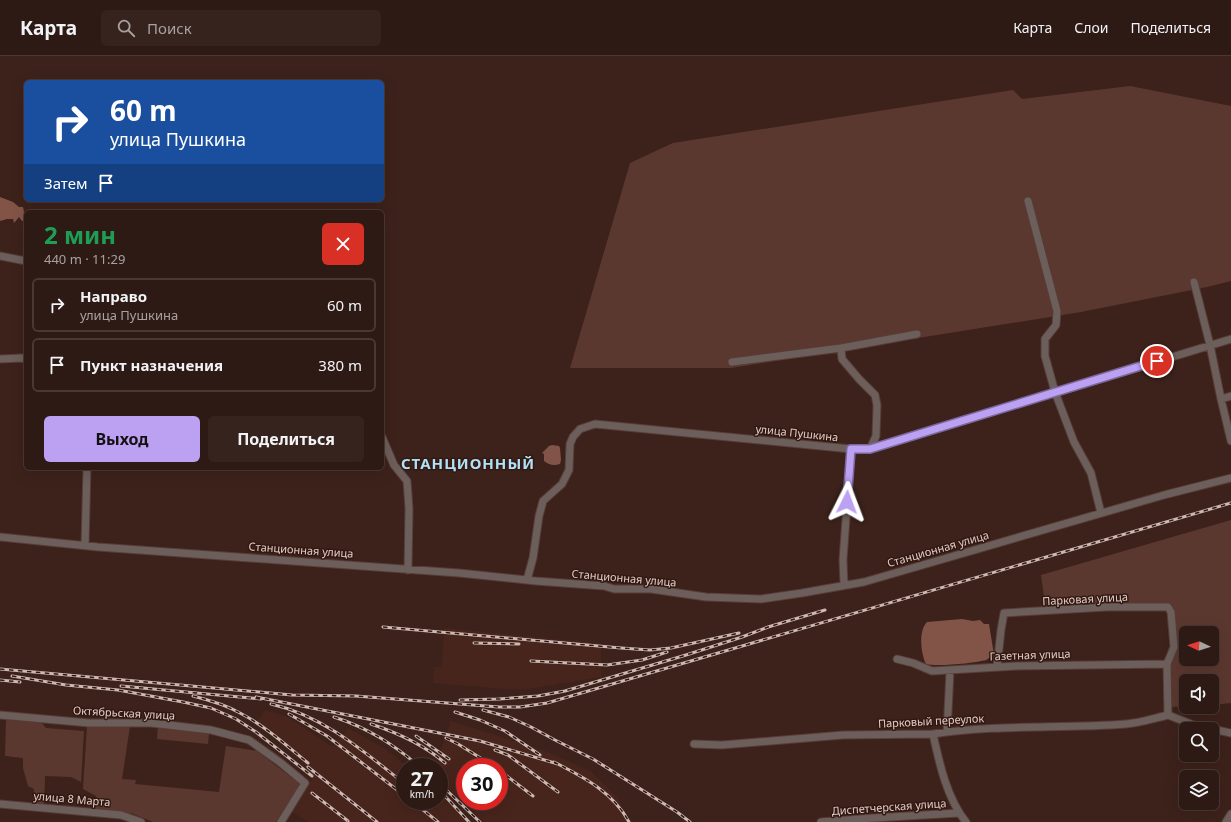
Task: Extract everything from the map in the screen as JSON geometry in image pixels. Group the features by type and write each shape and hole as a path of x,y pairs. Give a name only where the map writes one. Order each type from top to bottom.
{"street":[{"path":"1028,201 1057,311 1056,325 1045,339 1045,356 1055,392 1074,442 1091,473 1101,513"},
{"path":"0,256 24,261"},
{"path":"1194,282 1210,345 1231,441"},
{"path":"732,362 841,348 917,334"},
{"name":"улица Пушкина","path":"527,580 533,558 539,516 543,501 562,484 569,470 570,444 573,437 580,429 596,424 851,449 870,449 1231,339"},
{"path":"841,348 842,359 875,395 877,405 876,436 870,449"},
{"path":"0,359 24,358"},
{"path":"1221,399 1231,396"},
{"path":"384,442 394,465 407,481 409,508 408,570"},
{"path":"844,585 843,560 851,449"},
{"path":"85,545 87,470"},
{"name":"Станционная улица","path":"0,537 604,586 614,589 651,589 706,597 762,599 864,582 1101,513 1231,478"},
{"name":"Парковая улица","path":"997,667 1004,613 1107,607 1168,607 1171,612 1174,647 1167,664"},
{"name":"Газетная улица","path":"897,659 913,663 932,671 997,667 1167,664"},
{"path":"1167,664 1168,715 1186,722"},
{"path":"946,732 950,671"},
{"name":"Октябрьская улица","path":"0,715 88,723 151,723 211,730 249,740 281,763 305,783 281,822"},
{"name":"Парковый переулок","path":"694,744 722,745 843,735 933,734 1018,728 1128,724 1168,715"},
{"path":"1219,731 1231,733"},
{"path":"933,734 940,768 959,813 966,822"},
{"name":"улица 8 Марта","path":"0,804 121,815 141,822"},
{"name":"Диспетчерская улица","path":"821,822 889,820 959,813"},
{"path":"1226,822 1231,814"}],"shaded area":[{"path":"1130,86 1231,106 1231,281 1081,312 731,368 570,368 630,163 673,143 1013,90 1022,99"},
{"path":"0,197 13,202 19,207 23,207 24,220 22,221 19,217 14,223 13,219 0,221"},
{"path":"552,445 559,446 560,448 560,464 552,465 544,461 544,454 542,453"},
{"path":"1231,520 1231,703 1219,704 1219,674 1179,674 1179,706 1172,707 1170,665 1176,650 1172,604 1045,604 1041,575"},
{"path":"962,619 973,621 980,620 984,624 989,624 994,655 986,660 974,662 947,665 926,664 921,637 924,626 927,622"},
{"path":"444,628 601,644 601,677 527,689 506,689 433,683 434,667 442,667"},
{"path":"265,710 288,717 332,747 348,728 385,749 396,758 396,810 448,810 448,802 467,822 308,822 290,810 316,774 257,722"},
{"path":"6,720 40,721 46,728 84,731 81,782 71,777 45,776 44,805 33,804 34,789 28,786 23,768 23,758 5,756"},
{"path":"451,721 548,752 590,771 617,797 630,822 484,822 471,810 508,810 508,758 456,758 456,796 448,788 448,758 438,758"},
{"path":"87,726 130,726 122,779 136,780 135,784 219,792 226,746 257,751 300,784 276,822 153,822 131,813 131,815 95,809 96,796 83,789"},
{"path":"158,727 209,733 208,744 157,739"}],"railway":[{"path":"0,669 292,695 356,696 499,707 520,707 547,703 1231,503"},
{"path":"460,700 538,696 565,691 686,655 768,627 825,610"},
{"path":"383,627 650,650 671,648 739,633"},
{"path":"474,643 519,644"},
{"path":"531,661 607,665 642,660 667,652"},
{"path":"12,676 66,685 118,690 211,708 236,719 256,732 312,776"},
{"path":"0,680 20,682"},
{"path":"121,686 261,699"},
{"path":"193,696 223,705 249,718 275,736 308,763"},
{"path":"256,697 480,741 558,764"},
{"path":"271,704 309,717 326,726 359,748 396,777"},
{"path":"483,710 509,717 593,759 677,812 690,822"},
{"path":"455,712 480,720 505,731 540,755"},
{"path":"289,714 327,736 396,789"},
{"path":"334,717 358,726 380,738 409,758"},
{"path":"371,724 410,740 439,758"},
{"path":"416,736 449,759"},
{"path":"446,738 481,758"},
{"path":"495,750 508,755 558,792"},
{"path":"554,762 576,773 596,786 615,802 629,822"},
{"path":"308,767 377,822"},
{"path":"508,777 533,796"},
{"path":"448,792 480,822"},
{"path":"312,793 348,821"},
{"path":"448,799 469,822"},
{"path":"423,810 438,822"}],"district":[{"name":"СТАНЦИОННЫЙ","path":"468,464"}],"route":[{"path":"847,502 851,449 870,449 1157,361"}]}
